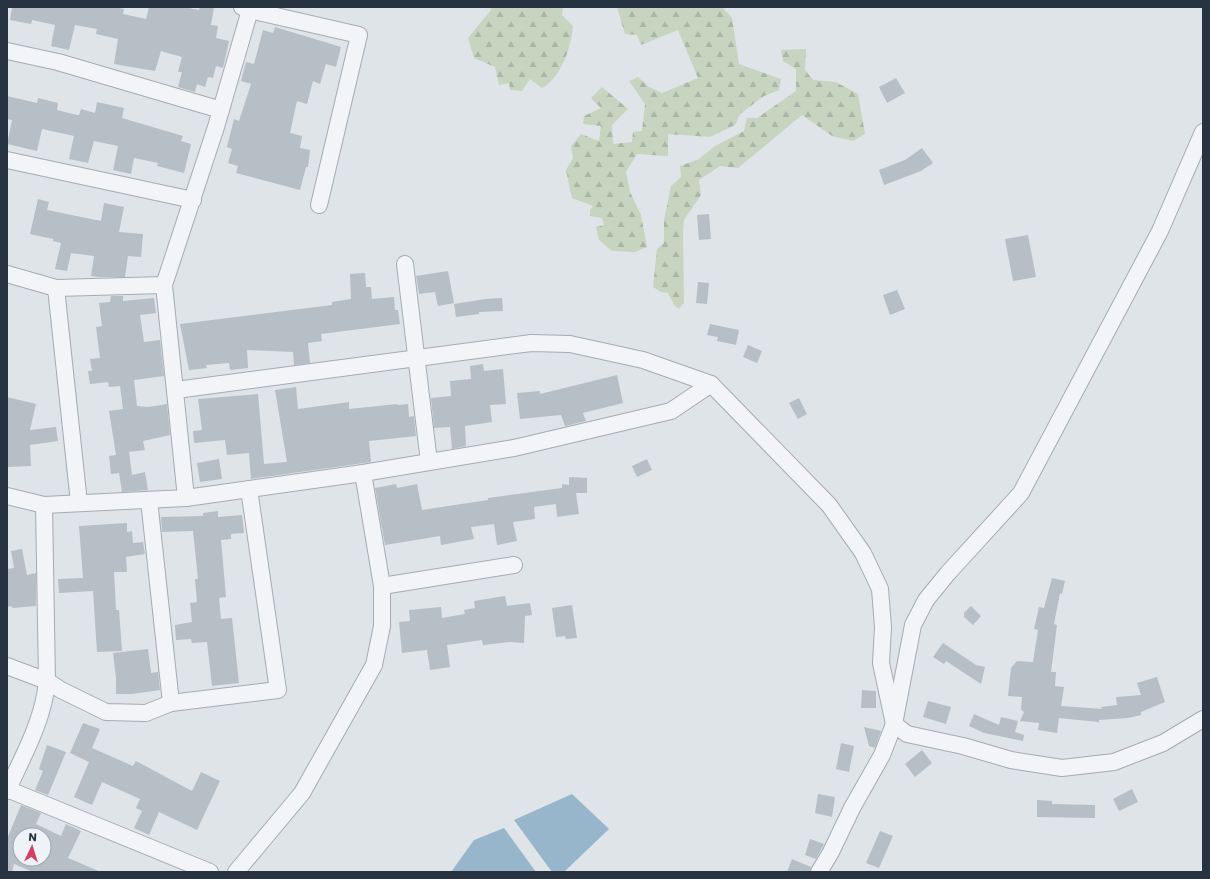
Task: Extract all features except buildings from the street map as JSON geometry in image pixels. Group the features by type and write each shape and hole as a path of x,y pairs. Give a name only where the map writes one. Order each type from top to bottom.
{"street":[{"path":"186,498 164,285 221,110 246,8 359,34 319,205"},
{"path":"7,51 58,62 221,110"},
{"path":"819,872 831,852 852,808 882,755 894,724 913,626 926,600 948,573 1021,493 1160,231 1203,132"},
{"path":"7,160 192,200"},
{"path":"404,264 429,462"},
{"path":"7,274 56,288 164,285"},
{"path":"56,288 79,503"},
{"path":"176,390 531,343 570,344 643,360 711,384 829,505 863,553 880,589 883,627 881,663 894,724 907,734 963,746 1011,760 1062,768 1114,762 1163,743 1203,719"},
{"path":"7,496 44,505 186,498 363,474 514,448 671,411 711,384"},
{"path":"236,872 302,793 374,664 382,626 382,586 363,474"},
{"path":"7,666 47,681 61,690 106,712 146,713 171,703 278,690 249,489"},
{"path":"149,500 171,703"},
{"path":"44,505 46,699 7,790 210,872"},
{"path":"382,586 514,565"}],"green space":[{"path":"490,7 563,7 562,15 573,26 568,52 555,77 542,88 530,79 522,91 510,90 509,83 499,85 495,67 474,58 468,38 491,10"},
{"path":"617,7 722,7 732,18 739,64 781,79 779,90 764,96 740,114 735,125 710,137 668,134 668,156 637,154 626,172 630,192 641,215 647,247 635,252 612,251 599,240 596,227 604,225 602,218 590,216 590,210 593,206 572,198 566,170 573,158 571,146 581,134 599,141 601,126 583,124 584,116 601,108 591,98 602,87 628,109 612,125 613,144 632,142 633,132 642,131 645,104 629,81 638,77 649,87 662,93 698,78 678,30 641,45 637,35 625,34"},
{"path":"806,49 805,70 813,80 836,82 858,94 865,134 853,141 832,136 802,115 738,168 720,166 699,180 701,195 684,220 684,303 679,309 674,305 668,293 661,292 653,287 657,249 664,243 664,220 671,186 681,177 680,166 699,159 715,146 744,131 747,118 757,118 796,91 796,69 783,61 781,50"}],"water":[{"path":"572,794 609,829 564,872 552,872 514,820"},
{"path":"504,828 536,872 451,872 474,840"}]}
